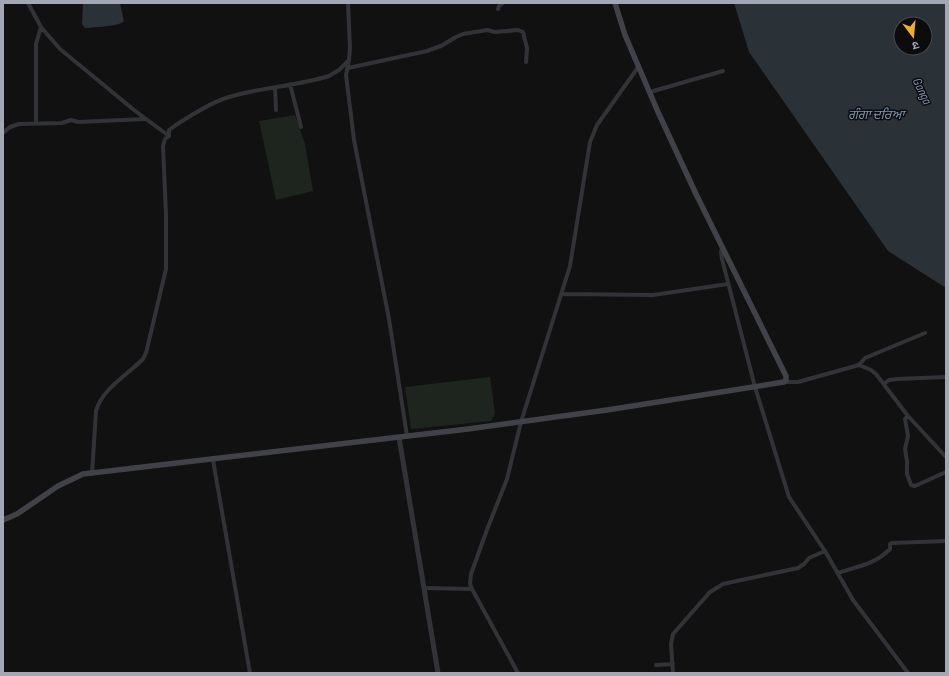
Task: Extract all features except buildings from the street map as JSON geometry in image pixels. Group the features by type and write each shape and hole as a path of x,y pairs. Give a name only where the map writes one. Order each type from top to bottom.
{"main road":[{"path":"3,520 17,514 58,486 83,474 213,460 521,422 784,382 786,380 786,376 696,194 650,92 625,35 615,3"}],"street":[{"path":"28,3 41,27 66,56 169,136"},
{"path":"348,3 349,60 346,75 354,140 389,319 407,436"},
{"path":"498,9 503,3"},
{"path":"36,123 36,44 41,27"},
{"path":"348,68 399,58 438,48 463,34 487,30 495,32 522,31 528,51 526,62"},
{"path":"92,474 96,411 98,404 105,394 143,359 148,346 166,270 167,253 163,146 165,139 169,136 169,130 176,124 219,100 329,76 339,70 349,60"},
{"path":"518,673 472,589 470,584 471,574 507,480 521,422 570,266 590,142 598,125 639,66"},
{"path":"650,92 723,71"},
{"path":"290,84 301,127"},
{"path":"275,87 276,110"},
{"path":"3,133 15,125 36,123 62,123 71,120 78,122 147,120"},
{"path":"722,248 721,256 755,387 788,497 825,551 853,600 908,673"},
{"path":"561,294 653,295 728,284"},
{"path":"859,365 864,358 925,333"},
{"path":"784,382 798,382 859,365 871,370 884,384 908,416 946,458"},
{"path":"884,384 889,380 897,379 946,378"},
{"path":"908,416 905,418 908,439 905,449 907,464 906,474 911,485 915,486 946,472"},
{"path":"399,437 438,673"},
{"path":"213,460 250,673"},
{"path":"838,573 881,558 890,549 890,544 892,543 946,541"},
{"path":"673,673 671,644 673,634 710,592 723,584 798,568 809,558 825,551"},
{"path":"424,588 472,589"},
{"path":"656,665 673,664"}],"shaded area":[{"path":"295,115 305,144 313,191 276,200 259,121"},
{"path":"490,377 495,414 491,421 411,429 405,387"}],"water":[{"path":"83,3 120,3 124,22 110,26 85,28 82,24"},
{"name":"ਗੰਗਾ ਦਰਿਆ","path":"734,3 946,3 946,288 888,251 749,52"}],"water label":[{"name":"Ganga","path":"923,91"}]}
